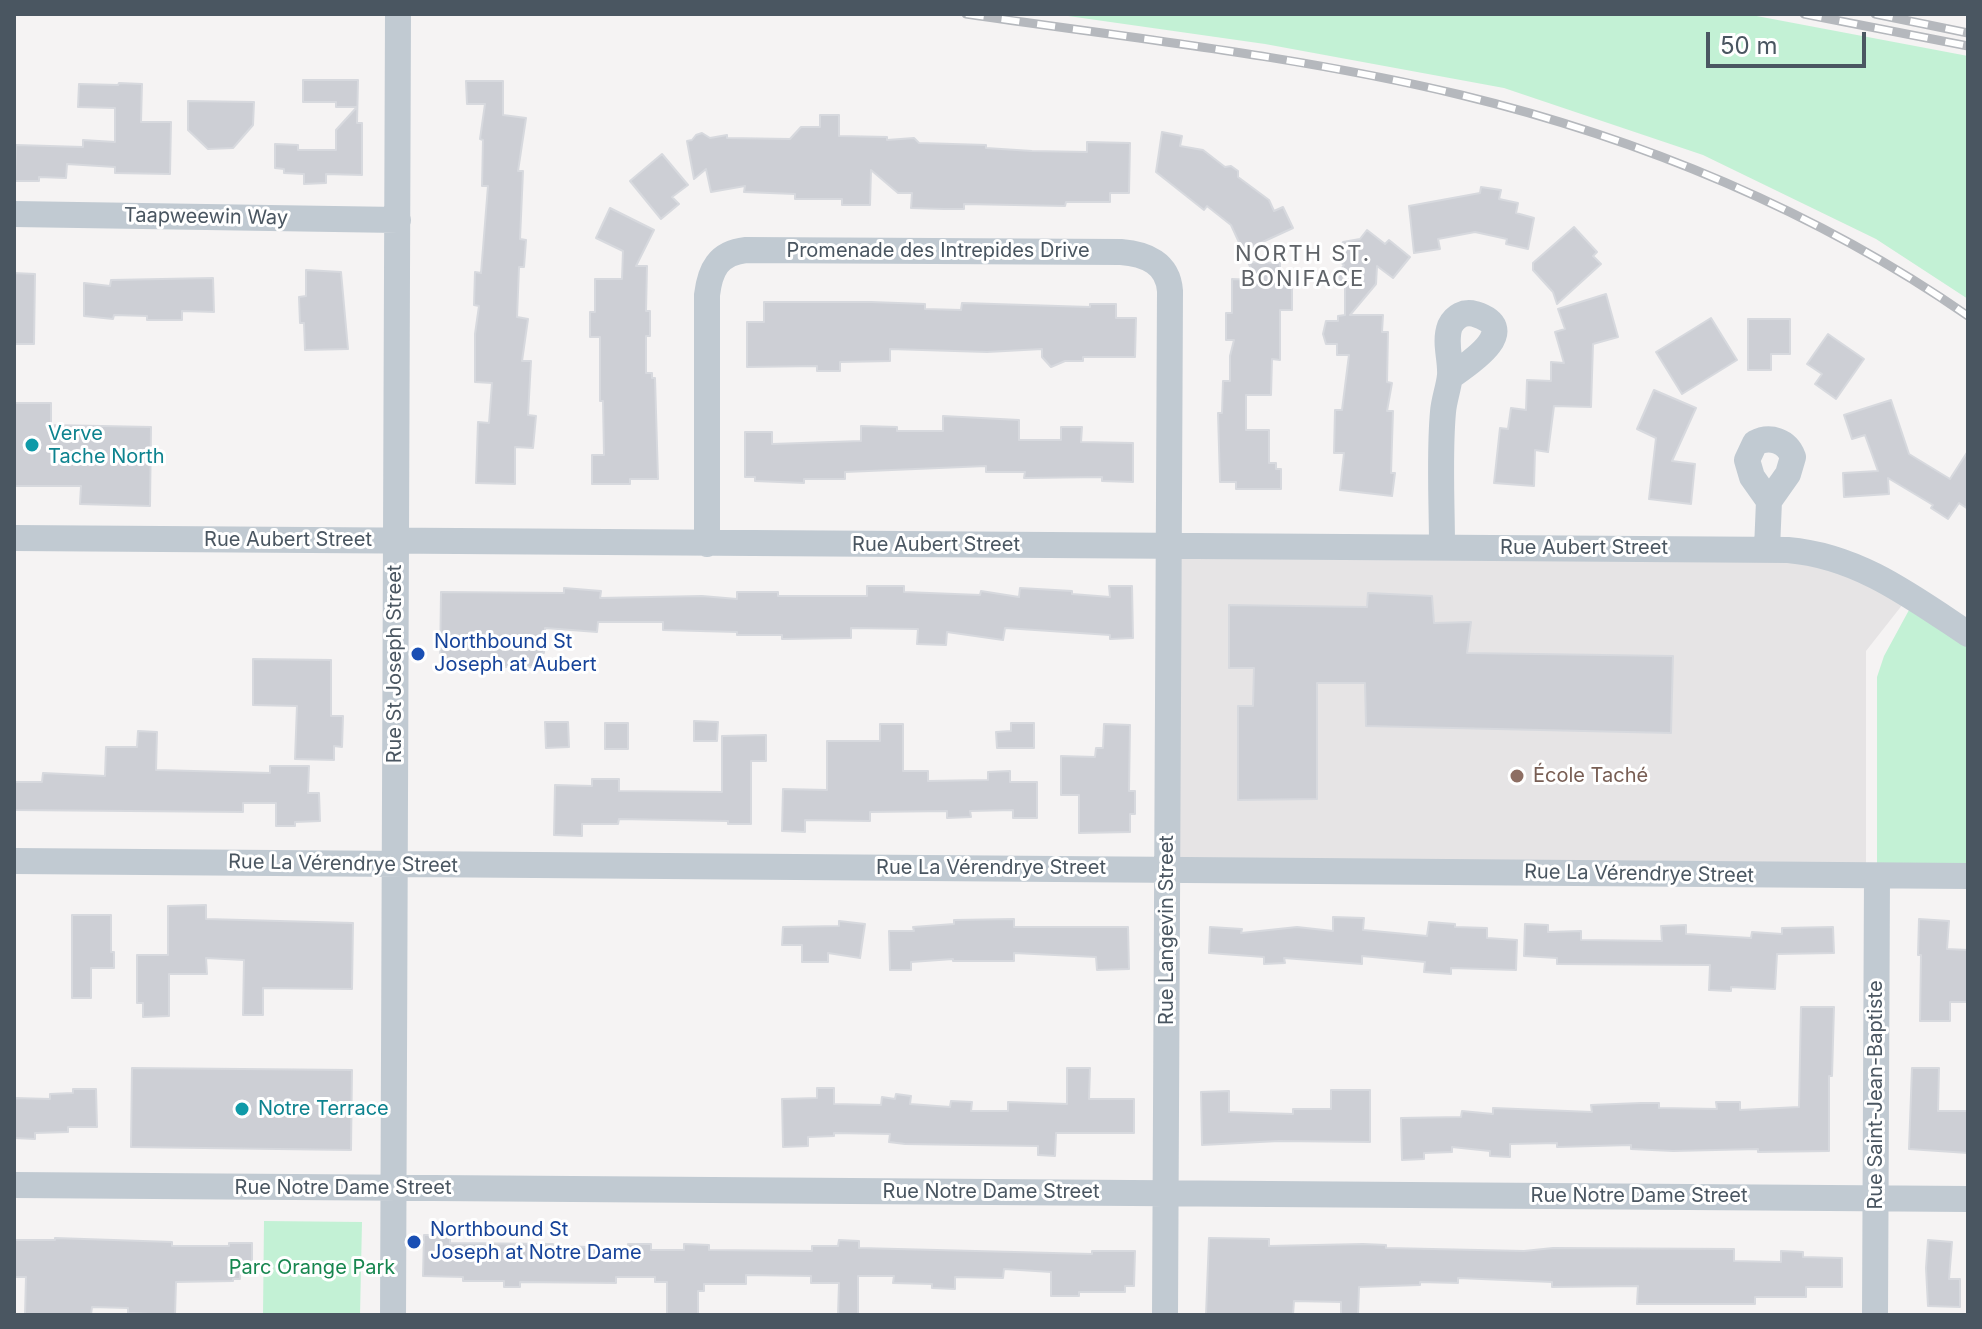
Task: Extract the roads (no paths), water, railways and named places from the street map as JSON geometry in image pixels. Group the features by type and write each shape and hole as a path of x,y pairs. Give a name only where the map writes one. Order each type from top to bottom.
{"street":[{"name":"Rue St Joseph Street","path":"393,1315 398,14"},
{"name":"Taapweewin Way","path":"14,214 398,220"},
{"name":"Promenade des Intrepides Drive","path":"707,544 709,282 716,263 734,251 746,250 1121,252 1141,255 1159,264 1169,280 1170,291 1169,546"},
{"path":"1442,547 1443,413 1450,377"},
{"path":"1767,549 1769,501"},
{"name":"Rue Aubert Street","path":"14,538 1767,549 1804,551 1856,565 1886,579 1968,634"},
{"name":"Rue Langevin Street","path":"1165,1315 1169,546"},
{"name":"Rue La Vérendrye Street","path":"14,861 1968,876"},
{"name":"Rue Saint-Jean-Baptiste","path":"1875,1315 1877,876"},
{"name":"Rue Notre Dame Street","path":"14,1185 1968,1199"}],"railway":[{"path":"966,14 1339,69 1528,113 1660,156 1788,211 1850,243 1968,316"},
{"path":"1804,14 1968,46"},
{"path":"1875,14 1968,33"}],"place":[{"name":"Verve Tache North","path":"32,445"},
{"name":"Northbound St Joseph at Aubert","path":"418,654"},
{"name":"École Taché","path":"1517,776"},
{"name":"Notre Terrace","path":"242,1109"},
{"name":"Northbound St Joseph at Notre Dame","path":"414,1242"}],"district":[{"name":"NORTH ST. BONIFACE","path":"1303,266"}],"park label":[{"name":"Parc Orange Park","path":"312,1268"}]}
